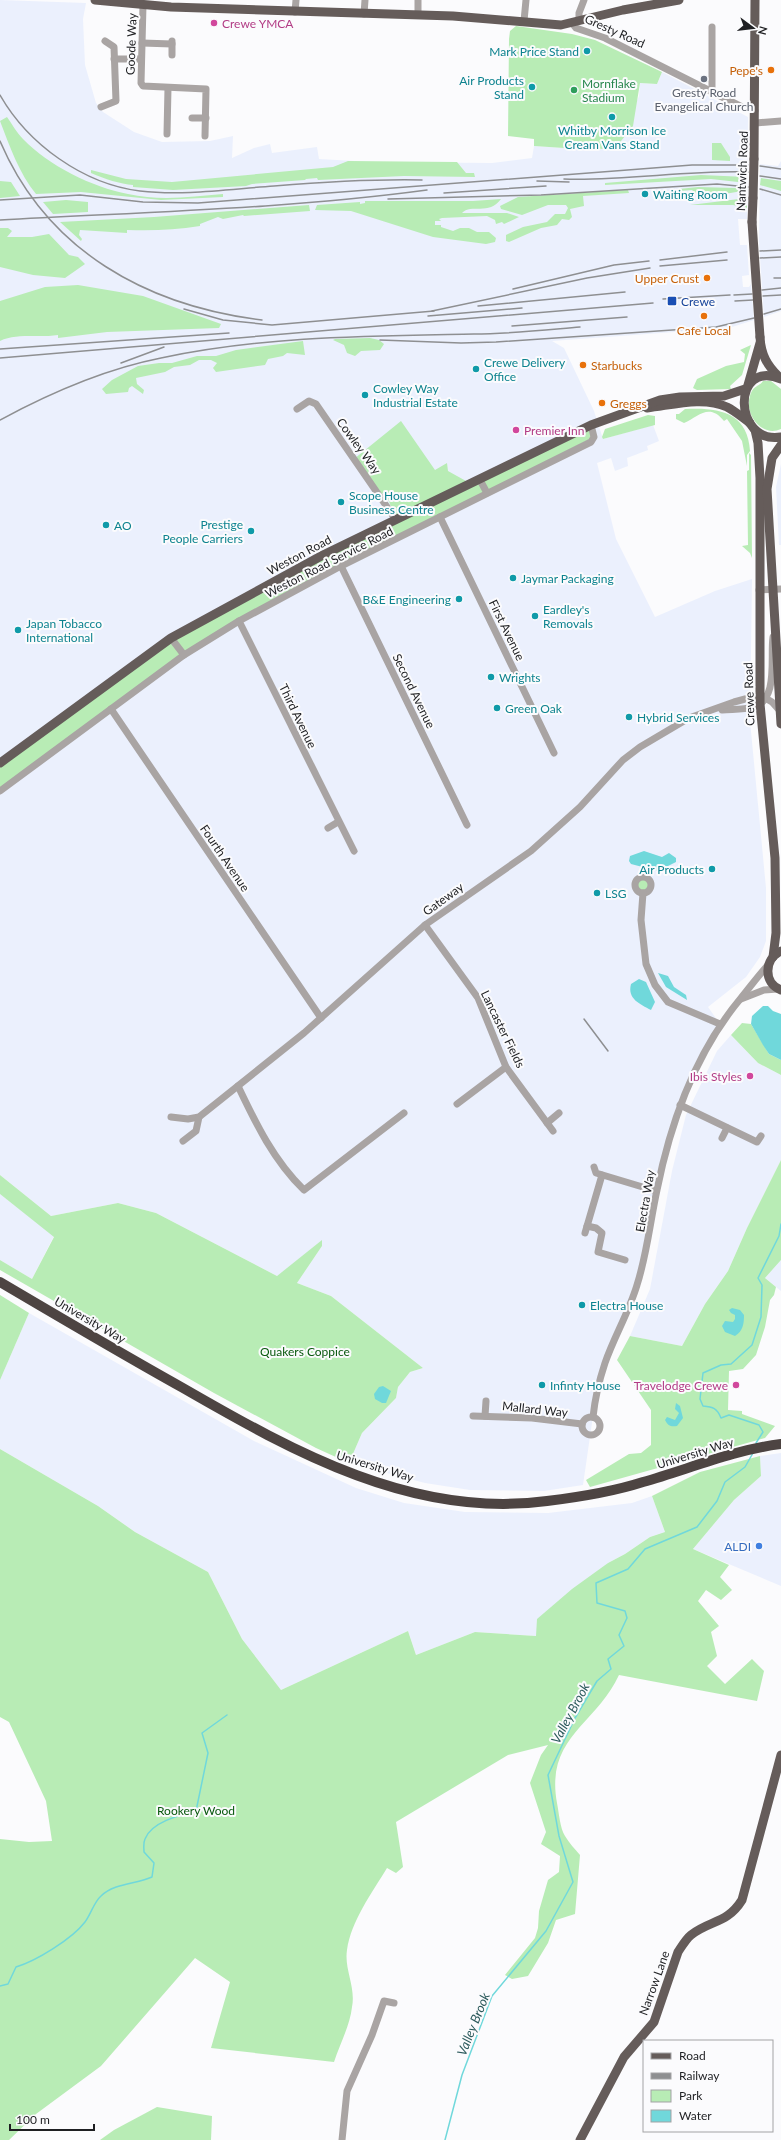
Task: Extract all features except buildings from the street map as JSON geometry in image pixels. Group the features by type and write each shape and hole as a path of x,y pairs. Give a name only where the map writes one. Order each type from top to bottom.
{"highway":[{"name":"University Way","path":"0,1282 176,1384 298,1451 349,1474 400,1489 472,1502 510,1503 548,1501 623,1488 745,1451 781,1444"}],"main road":[{"name":"Gresty Road","path":"95,0 143,5 171,4 295,12 418,14 561,25 575,22"},
{"path":"575,22 623,10 679,0"},
{"name":"Nantwich Road","path":"755,0 756,123 753,242 760,339 764,357 768,366 781,378"},
{"name":"Nantwich Road","path":"752,426 744,406 746,388 760,339"},
{"name":"Weston Road","path":"0,763 171,638 323,555 591,425 660,400 685,397 724,396 746,388 756,378 766,375 781,378"},
{"name":"Weston Road","path":"633,410 682,402 707,403 726,407 767,436 781,436"},
{"name":"Crewe Road","path":"752,426 758,443 760,478 759,590 762,699 775,858 776,933 773,957"},
{"path":"781,445 771,461 767,489 777,589 775,622 781,724"},
{"path":"779,990 769,980 768,965 773,957 781,952"},
{"name":"Narrow Lane","path":"580,2140 624,2057 654,2022 678,1952 684,1942 692,1934 726,1917 736,1910 742,1900 781,1755"}],"street":[{"path":"295,12 296,0"},
{"path":"364,14 365,0"},
{"path":"418,0 418,14"},
{"path":"524,21 526,0"},
{"path":"575,22 584,0"},
{"name":"Goode Way","path":"143,5 140,59 141,83 143,86 206,89 206,136"},
{"name":"Gresty Road","path":"575,22 576,28 609,40 742,108 755,111"},
{"path":"712,27 712,92"},
{"path":"101,107 116,102 114,47 105,41"},
{"path":"142,43 172,42 172,55"},
{"path":"114,59 140,59"},
{"path":"166,134 168,88"},
{"path":"192,118 206,118"},
{"path":"756,123 781,121"},
{"name":"Cowley Way","path":"297,408 308,401 316,404 396,520"},
{"name":"Weston Road Service Road","path":"0,791 184,655 239,621 341,566 590,442 594,437 591,425"},
{"path":"480,480 487,493"},
{"name":"First Avenue","path":"440,517 554,752"},
{"name":"Second Avenue","path":"341,566 467,825"},
{"path":"759,590 777,589"},
{"name":"Third Avenue","path":"239,621 338,822 354,851"},
{"path":"775,622 771,654 772,682 770,691 762,699 772,702 780,711"},
{"path":"171,638 184,655"},
{"name":"Gateway","path":"183,1142 196,1131 199,1117 321,1018 425,926 531,850 580,807 623,760 670,728 707,712 752,707 762,699"},
{"name":"Fourth Avenue","path":"111,709 321,1018"},
{"path":"328,828 338,822"},
{"path":"643,893 641,920 646,964 655,985 668,1002 720,1024"},
{"name":"Lancaster Fields","path":"425,926 478,998 506,1067 553,1131"},
{"name":"Electra Way","path":"593,1417 596,1395 605,1363 637,1286 643,1265 656,1191 667,1146 680,1105 696,1065 720,1024 751,983 768,965"},
{"name":"Electra Way","path":"740,999 764,990 779,990"},
{"path":"457,1104 506,1067"},
{"path":"238,1086 275,1156 290,1177 304,1190 404,1113"},
{"path":"680,1105 756,1142 761,1136"},
{"path":"547,1123 559,1114"},
{"path":"171,1117 199,1117"},
{"path":"722,1138 727,1128"},
{"path":"594,1168 596,1173 656,1191"},
{"path":"602,1175 586,1229 596,1228 602,1233 598,1252 625,1260"},
{"name":"Mallard Way","path":"485,1416 486,1401"},
{"name":"Mallard Way","path":"473,1416 532,1418 582,1424"},
{"path":"593,1417 599,1420 600,1427 597,1434 590,1435 584,1432 582,1424 586,1418 593,1417"},
{"path":"342,2140 347,2091 372,2035 384,2001 394,2003"}],"shaded area":[{"path":"0,0 86,3 83,19 85,65 96,103 103,112 134,132 162,142 210,141 233,136 232,158 254,148 270,144 272,153 317,147 319,159 372,162 492,163 532,158 534,146 579,149 580,146 602,149 617,146 639,96 640,83 657,84 662,72 748,117 747,219 738,219 740,245 747,245 749,275 742,276 743,287 749,287 751,284 754,320 729,328 552,341 564,348 594,411 603,439 653,425 659,441 647,446 648,450 627,458 628,466 615,471 611,458 597,463 616,539 655,617 715,591 752,579 750,721 766,888 766,941 760,957 746,977 708,1007 720,1024 696,1065 667,1146 647,1251 596,1395 583,1485 544,1491 470,1490 425,1483 349,1463 362,1433 396,1398 398,1387 410,1372 423,1368 331,1296 297,1283 322,1246 277,1276 156,1213 118,1203 51,1216 0,1175"},
{"path":"781,161 781,311 764,317 759,241 760,164 778,166"},
{"path":"781,464 781,545 779,545 776,487"},
{"path":"731,1035 758,1063 781,1075 781,1160 747,1228 728,1271 705,1304 682,1346 630,1336 650,1289 672,1171 686,1115 717,1051"},
{"path":"0,1194 54,1236 32,1279 0,1260"},
{"path":"781,1260 781,1291 765,1278"},
{"path":"29,1313 254,1441 356,1488 404,1503 465,1512 548,1513 632,1503 652,1496 665,1532 650,1537 625,1554 608,1563 536,1636 475,1632 416,1655 408,1631 281,1690 242,1639 208,1572 135,1532 98,1506 0,1449 0,1380"},
{"path":"781,1453 781,1586 693,1549 734,1500 761,1476 760,1456"}],"green space":[{"name":"Mornflake Stadium","path":"516,26 572,34 595,40 662,72 657,84 640,83 633,126 617,146 602,149 580,146 579,149 534,146 534,139 508,136 509,39 510,31"},
{"path":"7,117 23,139 45,158 86,181 114,191 140,196 175,198 223,194 223,197 161,200 81,192 36,194 20,169 0,121"},
{"path":"712,143 721,143 730,157 730,161 712,160"},
{"path":"348,161 457,162 466,173 474,173 475,177 404,176 318,180 317,178 252,184 246,186 173,190 133,187 133,185 112,181 91,173 91,170 126,179 172,182 333,167"},
{"path":"701,175 747,177 747,183 711,179 605,185 605,183"},
{"path":"761,178 781,181 781,191 760,185"},
{"path":"0,181 11,182 20,196 0,198"},
{"path":"698,187 736,188 748,190 701,198 692,190 679,191 679,189"},
{"path":"628,190 629,193 583,196 584,206 570,209 572,217 569,220 562,219 557,225 541,228 509,242 506,241 506,235 523,227 547,222 555,214 565,214 568,208 566,205 548,205 522,215 501,209 500,206 518,197"},
{"path":"747,198 747,208 733,205 690,205"},
{"path":"501,199 491,207 470,209 462,213 507,213 519,217 504,224 502,222 496,224 495,220 487,216 442,218 439,219 441,221 435,221 435,225 441,225 441,227 453,231 460,228 469,228 477,232 489,232 496,238 495,242 486,244 433,237 351,211 315,210 317,205 360,202 360,204 365,203 365,201 473,201"},
{"path":"66,200 88,202 88,212 53,214 43,202"},
{"path":"309,205 310,211 243,215 223,219 218,217 200,224 200,226 182,228 127,230 127,233 80,230 79,235 82,239 81,241 60,222 154,217"},
{"path":"0,228 8,228 12,231 7,237 32,237 49,234 69,255 78,257 85,264 65,278 33,275 0,267"},
{"path":"78,285 143,296 221,324 219,328 107,332 58,338 58,335 21,336 0,341 0,301 45,287"},
{"path":"370,338 379,340 384,344 380,350 361,351 355,356 347,353 344,345 333,340 335,339"},
{"path":"303,341 305,355 287,353 283,356 268,359 265,365 216,372 213,368 217,363 211,360 199,360 190,365 174,367 165,372 136,378 137,384 144,390 143,394 132,386 129,388 128,392 106,394 102,389 112,380 138,366 172,363 197,356 216,356 236,350"},
{"path":"751,345 742,375 730,386 731,389 697,390 693,388 697,379 726,366 744,362 745,354 740,350"},
{"path":"763,381 771,381 781,389 781,429 774,431 767,430 756,423 752,417 749,403 751,392"},
{"path":"685,409 709,409 720,411 737,420 744,428 748,438 750,451 747,455 747,466 742,441 727,419 724,421 719,415 713,412 708,412 684,423 676,419 676,414 679,414"},
{"path":"648,415 655,416 655,425 603,439 602,437 605,429"},
{"path":"401,421 435,470 447,463 448,471 466,481 467,486 591,425 594,437 341,566 184,655 0,791 0,763 171,638 396,520 385,491 380,496 354,459"},
{"path":"749,453 751,455 752,558 750,553 742,546 748,545 747,471 749,470"},
{"path":"640,877 646,877 651,882 649,891 646,893 640,893 635,888 635,882"},
{"path":"742,1023 751,1024 769,1054 781,1060 781,1075 758,1063 731,1035"},
{"path":"781,1160 781,1260 765,1278 776,1287 774,1295 770,1300 765,1327 756,1355 743,1369 729,1371 728,1410 742,1411 742,1414 775,1426 765,1438 590,1487 586,1480 629,1454 641,1453 651,1445 651,1410 617,1360 630,1336 682,1346 705,1304 728,1271 747,1228"},
{"name":"Quakers Coppice","path":"0,1175 51,1216 118,1203 156,1213 277,1276 322,1240 322,1246 297,1283 331,1296 423,1368 410,1372 398,1387 396,1398 362,1433 349,1463 316,1448 214,1393 0,1270 0,1260 32,1279 54,1237 0,1194"},
{"path":"0,1295 29,1313 0,1380"},
{"name":"Rookery Wood","path":"0,1449 98,1506 135,1532 208,1572 242,1639 281,1690 408,1631 416,1655 475,1632 536,1636 537,1619 572,1589 608,1563 625,1554 650,1537 665,1532 652,1496 700,1472 760,1456 761,1476 734,1500 693,1549 729,1565 720,1577 732,1590 721,1600 706,1590 698,1601 719,1626 711,1632 717,1656 707,1666 725,1684 752,1659 764,1671 757,1701 619,1675 598,1707 565,1747 558,1762 555,1781 561,1825 563,1833 580,1855 575,1914 556,1920 548,1943 528,1976 512,1979 505,1975 535,1938 538,1928 539,1911 548,1880 559,1872 560,1856 541,1844 546,1832 530,1783 541,1755 548,1745 508,1755 396,1822 403,1867 396,1873 387,1868 357,1918 349,1939 347,1964 353,2000 347,2028 334,2062 211,2048 230,1982 195,1958 101,2066 36,2114 9,2140 0,2140 0,1839 29,1842 52,1841 46,1801 9,1722 0,1717"},
{"path":"157,2107 212,2116 211,2140 100,2140 114,2130"}],"water":[{"path":"644,851 662,857 669,853 676,858 676,862 658,871 631,864 629,861 630,856"},
{"path":"658,973 668,976 674,987 686,995 687,1000 666,987"},
{"path":"639,979 646,982 655,1002 651,1010 635,1000 631,994 631,984"},
{"path":"763,1006 768,1006 773,1011 781,1014 781,1060 769,1054 751,1024 752,1016"},
{"path":"732,1308 740,1310 744,1315 744,1321 740,1332 735,1336 725,1332 722,1326 725,1321 733,1322 735,1319 735,1315 729,1310"},
{"path":"383,1386 391,1391 386,1403 382,1403 375,1399 374,1394 379,1387"},
{"path":"676,1403 680,1406 683,1418 677,1426 671,1426 667,1424 665,1420 667,1417 675,1420 679,1413 675,1409"}],"waterway":[{"name":"Valley Brook","path":"756,1443 763,1432 759,1425 729,1415 721,1418 718,1412 714,1409 703,1406 700,1399 703,1373 721,1365 731,1364 752,1345 761,1317 762,1285 758,1278 779,1236 781,1224"},
{"name":"Valley Brook","path":"445,2140 462,2075 492,1996 546,1931 573,1882 559,1836 548,1775 575,1718 597,1681 611,1669 608,1659 624,1646 619,1635 627,1618 625,1611 597,1603 596,1583 628,1569 645,1549 697,1527 717,1501 725,1482 745,1467 753,1453"},
{"path":"0,1986 8,1984 16,1967 53,1949 79,1929 85,1922 96,1901 106,1892 119,1886 152,1877 154,1863 144,1852 145,1839 153,1828 167,1820 196,1811 208,1753 202,1733 227,1715"}],"railway":[{"path":"0,95 26,130 59,159 98,180 119,187 140,191 173,193 207,192 329,182 422,180"},
{"path":"0,141 20,180 45,213 73,242 106,266 141,286 179,302 220,313 262,320"},
{"path":"0,200 80,195 143,202 198,203 692,165 748,165"},
{"path":"760,166 781,169"},
{"path":"564,179 748,172"},
{"path":"760,176 781,179"},
{"path":"537,181 569,182"},
{"path":"388,199 541,195 717,184 748,187"},
{"path":"444,193 546,186"},
{"path":"760,189 781,195"},
{"path":"0,220 267,206 321,202 427,190"},
{"path":"760,251 781,250"},
{"path":"660,260 727,252"},
{"path":"760,258 781,257"},
{"path":"660,266 727,260"},
{"path":"513,289 614,265 649,261"},
{"path":"432,311 587,278 650,268"},
{"path":"774,278 781,278"},
{"path":"762,290 781,288"},
{"path":"478,306 625,292"},
{"path":"734,295 752,294"},
{"path":"663,299 730,295"},
{"path":"763,296 781,295"},
{"path":"735,301 753,300"},
{"path":"0,358 653,303"},
{"path":"428,316 522,308"},
{"path":"184,309 223,320 272,325 434,311"},
{"path":"764,314 781,309"},
{"path":"512,326 627,317"},
{"path":"380,340 461,343 496,342 716,327 754,318"},
{"path":"0,420 38,400 99,375 161,358 200,351 239,345 317,338 527,332 580,327"},
{"path":"0,349 229,333"},
{"path":"121,363 164,347"},
{"path":"584,1019 608,1051"}],"place":[{"name":"Crewe YMCA","path":"214,23"},
{"name":"Mark Price Stand","path":"587,51"},
{"name":"Pepe's","path":"771,70"},
{"name":"Gresty Road Evangelical Church","path":"704,79"},
{"name":"Air Products Stand","path":"532,87"},
{"name":"Mornflake Stadium","path":"574,90"},
{"name":"Whitby Morrison Ice Cream Vans Stand","path":"612,117"},
{"name":"Waiting Room","path":"645,194"},
{"name":"Upper Crust","path":"707,278"},
{"name":"Crewe","path":"672,301"},
{"name":"Cafe Local","path":"704,316"},
{"name":"Starbucks","path":"583,365"},
{"name":"Crewe Delivery Office","path":"476,369"},
{"name":"Cowley Way Industrial Estate","path":"365,395"},
{"name":"Greggs","path":"602,403"},
{"name":"Premier Inn","path":"516,430"},
{"name":"Scope House Business Centre","path":"341,502"},
{"name":"AO","path":"106,525"},
{"name":"Prestige People Carriers","path":"251,531"},
{"name":"Jaymar Packaging","path":"513,578"},
{"name":"B&E Engineering","path":"459,599"},
{"name":"Eardley's Removals","path":"535,616"},
{"name":"Japan Tobacco International","path":"18,630"},
{"name":"Wrights","path":"491,677"},
{"name":"Green Oak","path":"497,708"},
{"name":"Hybrid Services","path":"629,717"},
{"name":"Air Products","path":"712,869"},
{"name":"LSG","path":"597,893"},
{"name":"Ibis Styles","path":"750,1076"},
{"name":"Electra House","path":"582,1305"},
{"name":"Infinty House","path":"542,1385"},
{"name":"Travelodge Crewe","path":"736,1385"},
{"name":"ALDI","path":"759,1546"}]}
